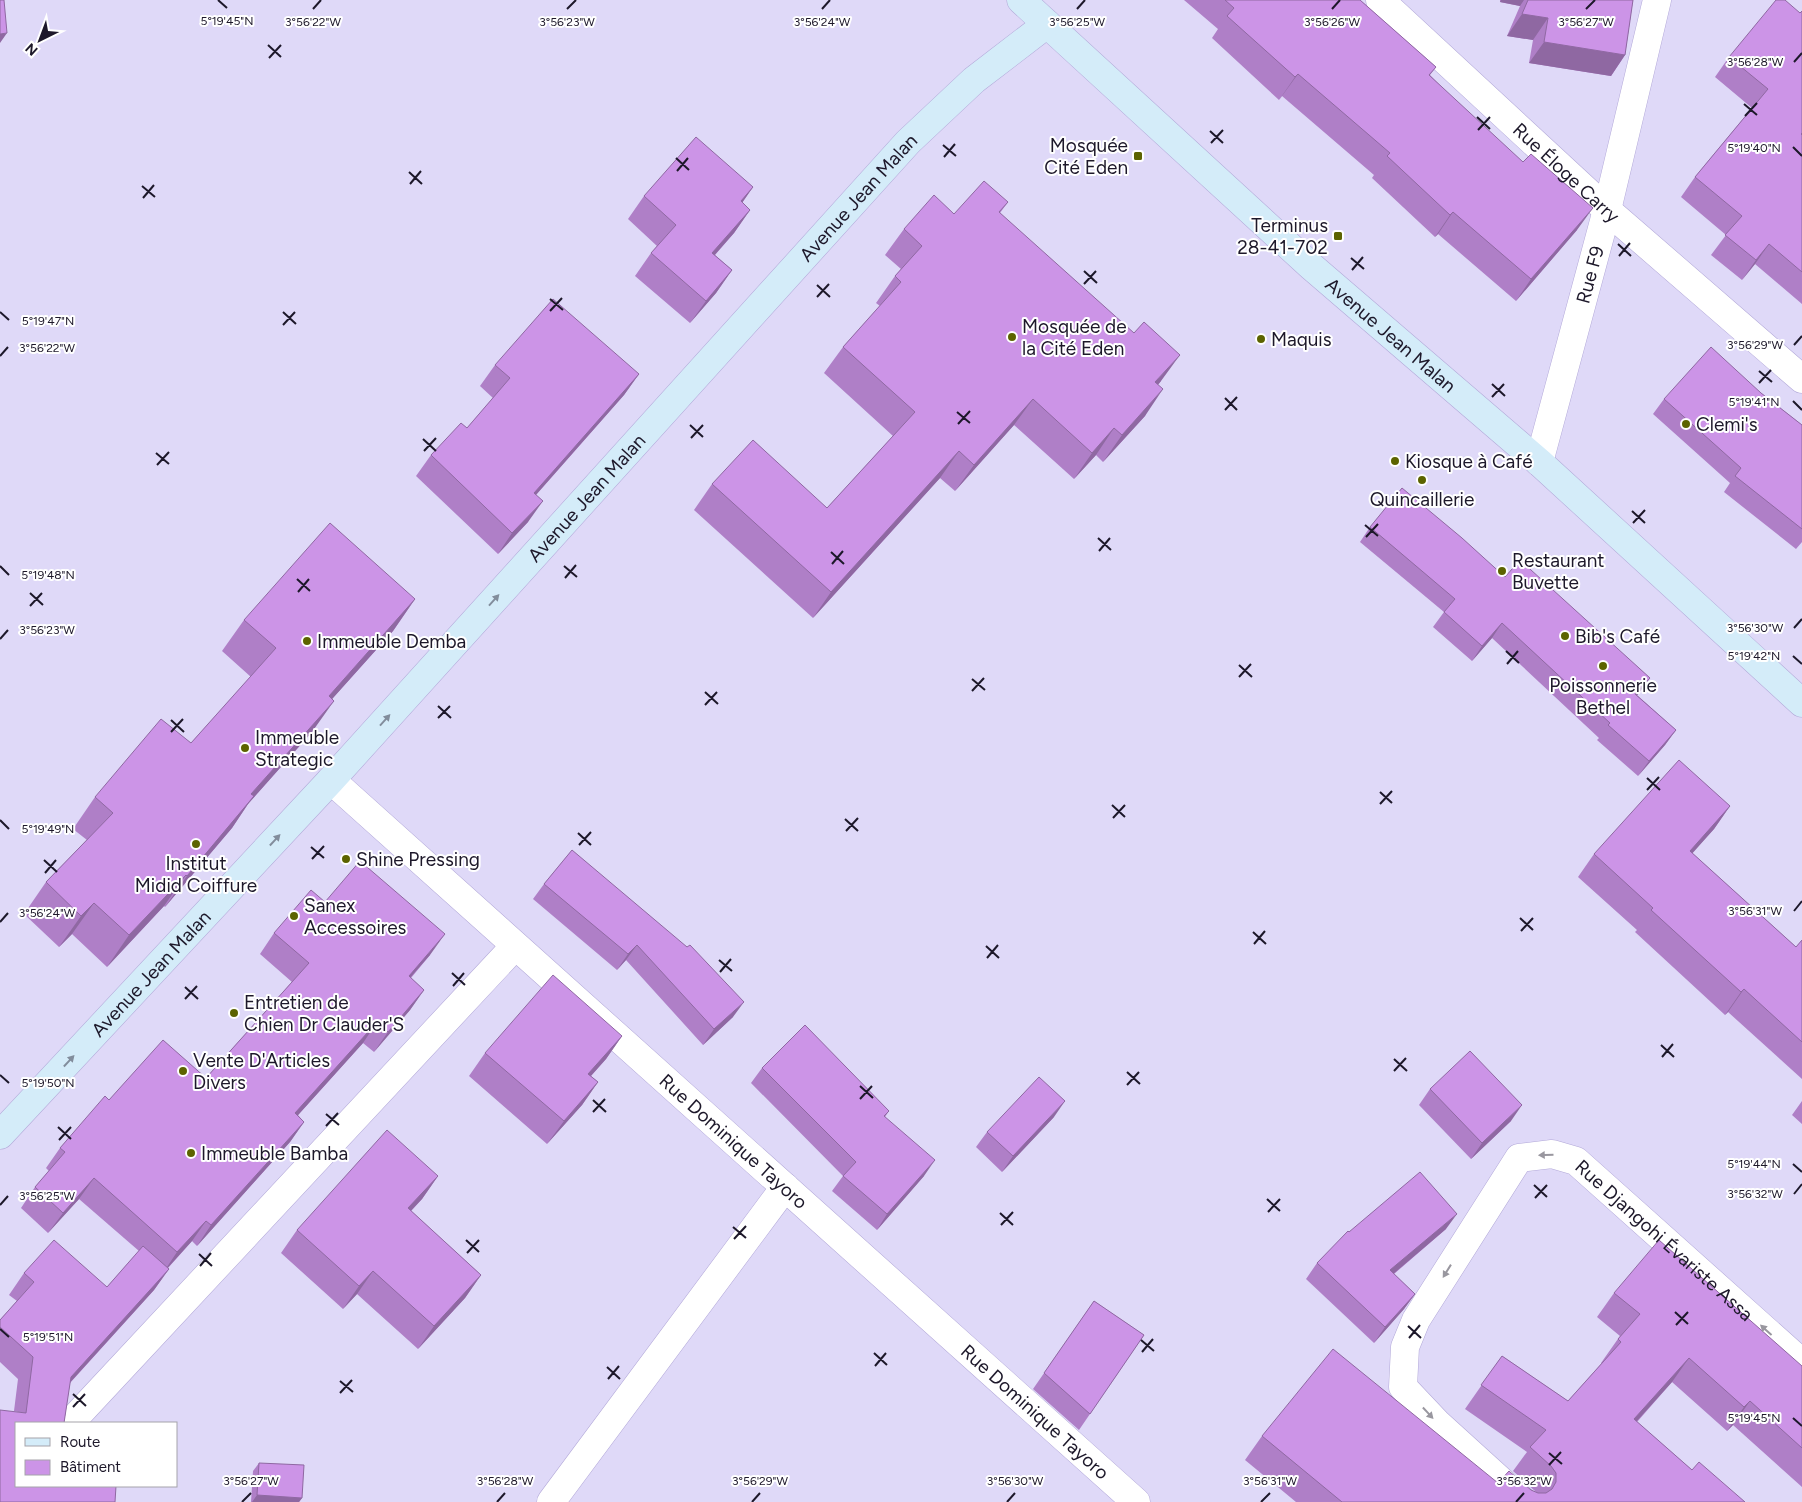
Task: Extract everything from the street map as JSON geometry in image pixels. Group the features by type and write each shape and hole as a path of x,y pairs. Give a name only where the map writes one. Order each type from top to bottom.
{"main road":[{"path":"1021,0 1047,24"},
{"name":"Avenue Jean Malan","path":"0,1136 331,780 908,142 974,80 1047,24 1312,267 1539,462 1802,703"}],"street":[{"name":"Rue Éloge Carry","path":"1380,0 1607,210 1802,379"},
{"name":"Rue F9","path":"1539,462 1607,210 1657,0"},
{"name":"Rue Dominique Tayoro","path":"331,780 1136,1502"},
{"path":"71,1422 515,946"},
{"name":"Rue Djangohi Évariste Assa","path":"1524,1502 1437,1423 1403,1387 1405,1347 1416,1320 1519,1158 1552,1154 1576,1161 1802,1363"},
{"path":"552,1502 785,1187"}],"building":[{"path":"0,0 4,0 7,33 0,34"},
{"path":"1225,0 1360,0 1436,67 1429,75 1523,162 1531,154 1593,208 1531,279 1453,212 1450,215 1387,156 1390,153 1298,74 1295,77 1227,16 1234,8"},
{"path":"1528,0 1633,0 1625,55 1544,42 1548,18 1522,14"},
{"path":"1776,0 1785,0 1800,13 1802,11 1802,272 1769,244 1756,260 1725,235 1742,216 1695,177 1768,89 1729,57"},
{"path":"696,137 753,187 741,201 750,210 712,253 732,270 706,301 651,253 676,225 644,196"},
{"path":"984,181 1008,202 999,212 1134,333 1144,322 1180,355 1155,382 1163,389 1122,435 1114,428 1092,453 1033,399 974,465 959,451 831,592 712,484 753,440 827,508 915,412 843,347 901,282 895,276 922,246 904,229 934,195 954,214"},
{"path":"553,299 639,374 534,493 543,501 512,533 431,455 461,423 467,428 510,378 495,365"},
{"path":"1711,347 1761,393 1802,425 1802,529 1735,476 1741,468 1664,399"},
{"path":"1402,488 1505,577 1520,560 1650,678 1635,694 1676,730 1649,761 1608,725 1610,723 1502,623 1482,646 1444,612 1455,599 1370,527"},
{"path":"330,523 415,599 329,696 334,701 251,794 254,796 187,876 129,935 94,903 81,916 46,882 113,813 95,797 161,719 191,743 276,648 244,620"},
{"path":"1679,760 1730,806 1690,851 1796,947 1802,940 1802,1042 1744,989 1741,992 1651,910 1653,908 1594,854"},
{"path":"572,850 687,947 690,945 744,1002 714,1029 637,945 628,954 544,884"},
{"path":"360,861 445,934 409,976 424,990 388,1032 377,1022 295,1113 304,1122 211,1225 206,1221 177,1252 94,1178 63,1213 35,1187 65,1152 60,1148 105,1096 109,1100 163,1040 206,1078 309,963 274,933 311,890 325,902"},
{"path":"553,975 622,1036 588,1074 598,1082 564,1121 485,1053"},
{"path":"805,1025 889,1111 884,1116 935,1160 887,1214 843,1176 856,1162 762,1068"},
{"path":"1470,1051 1522,1105 1482,1143 1430,1089"},
{"path":"1039,1077 1065,1101 1013,1156 987,1132"},
{"path":"387,1130 438,1176 408,1208 481,1275 434,1326 373,1271 359,1286 297,1230"},
{"path":"1420,1172 1457,1214 1390,1270 1415,1294 1385,1327 1317,1263 1348,1231"},
{"path":"54,1240 107,1287 143,1246 169,1269 71,1377 64,1422 15,1422 15,1487 116,1487 115,1502 0,1502 0,1410 26,1413 33,1357 0,1327 0,1320 34,1282 24,1273"},
{"path":"1659,1240 1802,1366 1802,1448 1750,1401 1744,1407 1689,1358 1634,1419 1692,1470 1699,1462 1745,1502 1342,1502 1262,1436 1333,1349 1498,1483 1509,1471 1531,1490 1538,1493 1546,1493 1552,1489 1556,1482 1556,1473 1530,1447 1546,1430 1481,1385 1502,1356 1568,1401 1621,1342 1618,1339 1640,1314 1614,1293"},
{"path":"1094,1301 1144,1335 1090,1414 1044,1373"},
{"path":"259,1463 304,1465 302,1498 257,1495"}],"place":[{"name":"Mosquée Cité Eden","path":"1138,156"},
{"name":"Terminus 28-41-702","path":"1338,236"},
{"name":"Mosquée de la Cité Eden","path":"1012,337"},
{"name":"Maquis","path":"1261,339"},
{"name":"Clemi's","path":"1686,424"},
{"name":"Kiosque à Café","path":"1395,461"},
{"name":"Quincaillerie","path":"1422,480"},
{"name":"Restaurant Buvette","path":"1502,571"},
{"name":"Bib's Café","path":"1565,636"},
{"name":"Immeuble Demba","path":"307,641"},
{"name":"Poissonnerie Bethel","path":"1603,666"},
{"name":"Immeuble Strategic","path":"245,748"},
{"name":"Institut Midid Coiffure","path":"196,844"},
{"name":"Shine Pressing","path":"346,859"},
{"name":"Sanex Accessoires","path":"294,916"},
{"name":"Entretien de Chien Dr Clauder'S","path":"234,1013"},
{"name":"Vente D'Articles Divers","path":"183,1071"},
{"name":"Immeuble Bamba","path":"191,1153"}]}
